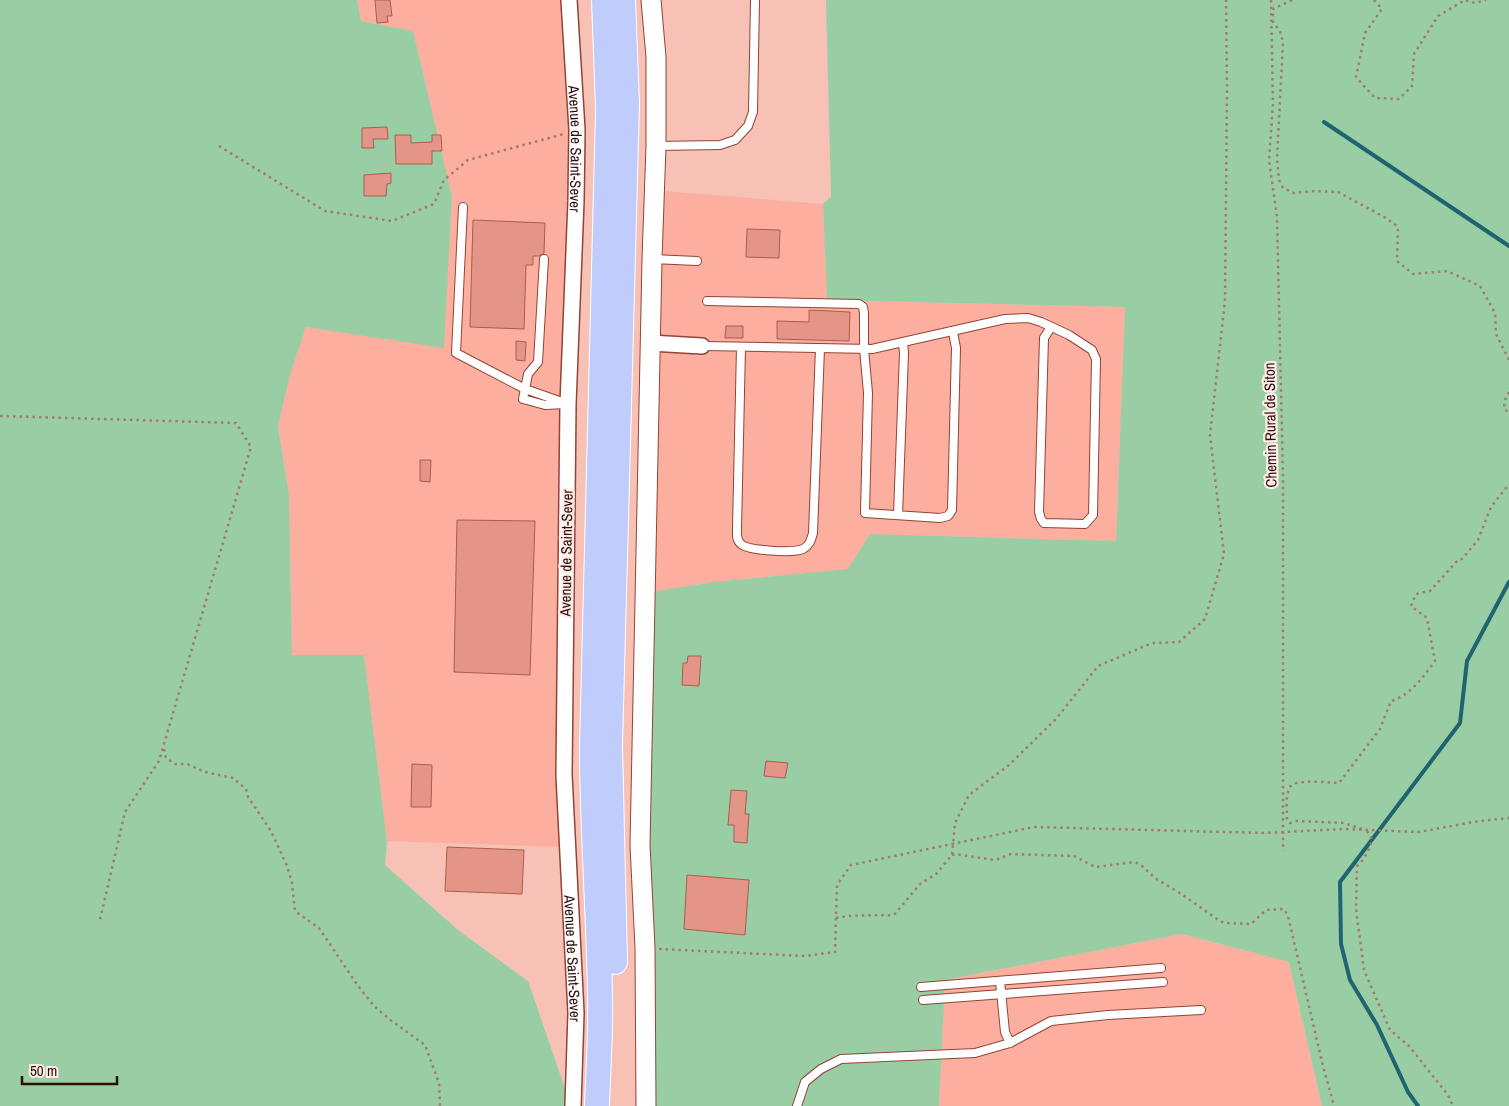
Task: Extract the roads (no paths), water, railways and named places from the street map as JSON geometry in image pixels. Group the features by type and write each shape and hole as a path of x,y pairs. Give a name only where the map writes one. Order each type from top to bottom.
{"main road":[{"path":"597,1106 600,1001 592,798 592,747 608,110 604,0"},
{"path":"612,1106 615,1000 610,745 627,104 623,0"}],"street":[{"name":"Avenue de Saint-Sever","path":"569,0 577,130 568,404 564,775 576,1013 573,1106"},
{"path":"646,1106 645,948 640,845 656,146 656,57 651,0"},
{"path":"650,343 702,346"}],"lane":[{"path":"656,146 720,145 736,140 748,126 753,112 755,0"},
{"path":"462,207 456,353 525,389 568,404"},
{"path":"525,389 528,374 538,362 544,259"},
{"path":"652,259 697,261"},
{"path":"707,301 859,304 863,307 868,393 866,513 940,518 948,516 952,510 956,348 953,332"},
{"path":"702,346 872,349 1016,318 1028,318 1051,327 1092,350 1096,359 1093,515 1085,524 1044,523 1039,512 1044,338 1051,327"},
{"path":"898,515 903,343"},
{"path":"742,347 738,541 750,548 796,551 810,543 813,533 820,348"},
{"path":"921,987 1161,968"},
{"path":"1000,981 1005,1032 1010,1043"},
{"path":"923,1000 1163,982"},
{"path":"797,1106 805,1082 821,1069 841,1059 974,1053 1010,1043 1052,1021 1108,1015 1201,1010"}],"waterway":[{"path":"1324,122 1509,246"},
{"path":"1418,1106 1408,1092 1377,1025 1350,980 1341,944 1340,882 1460,723 1467,661 1509,582"}]}
